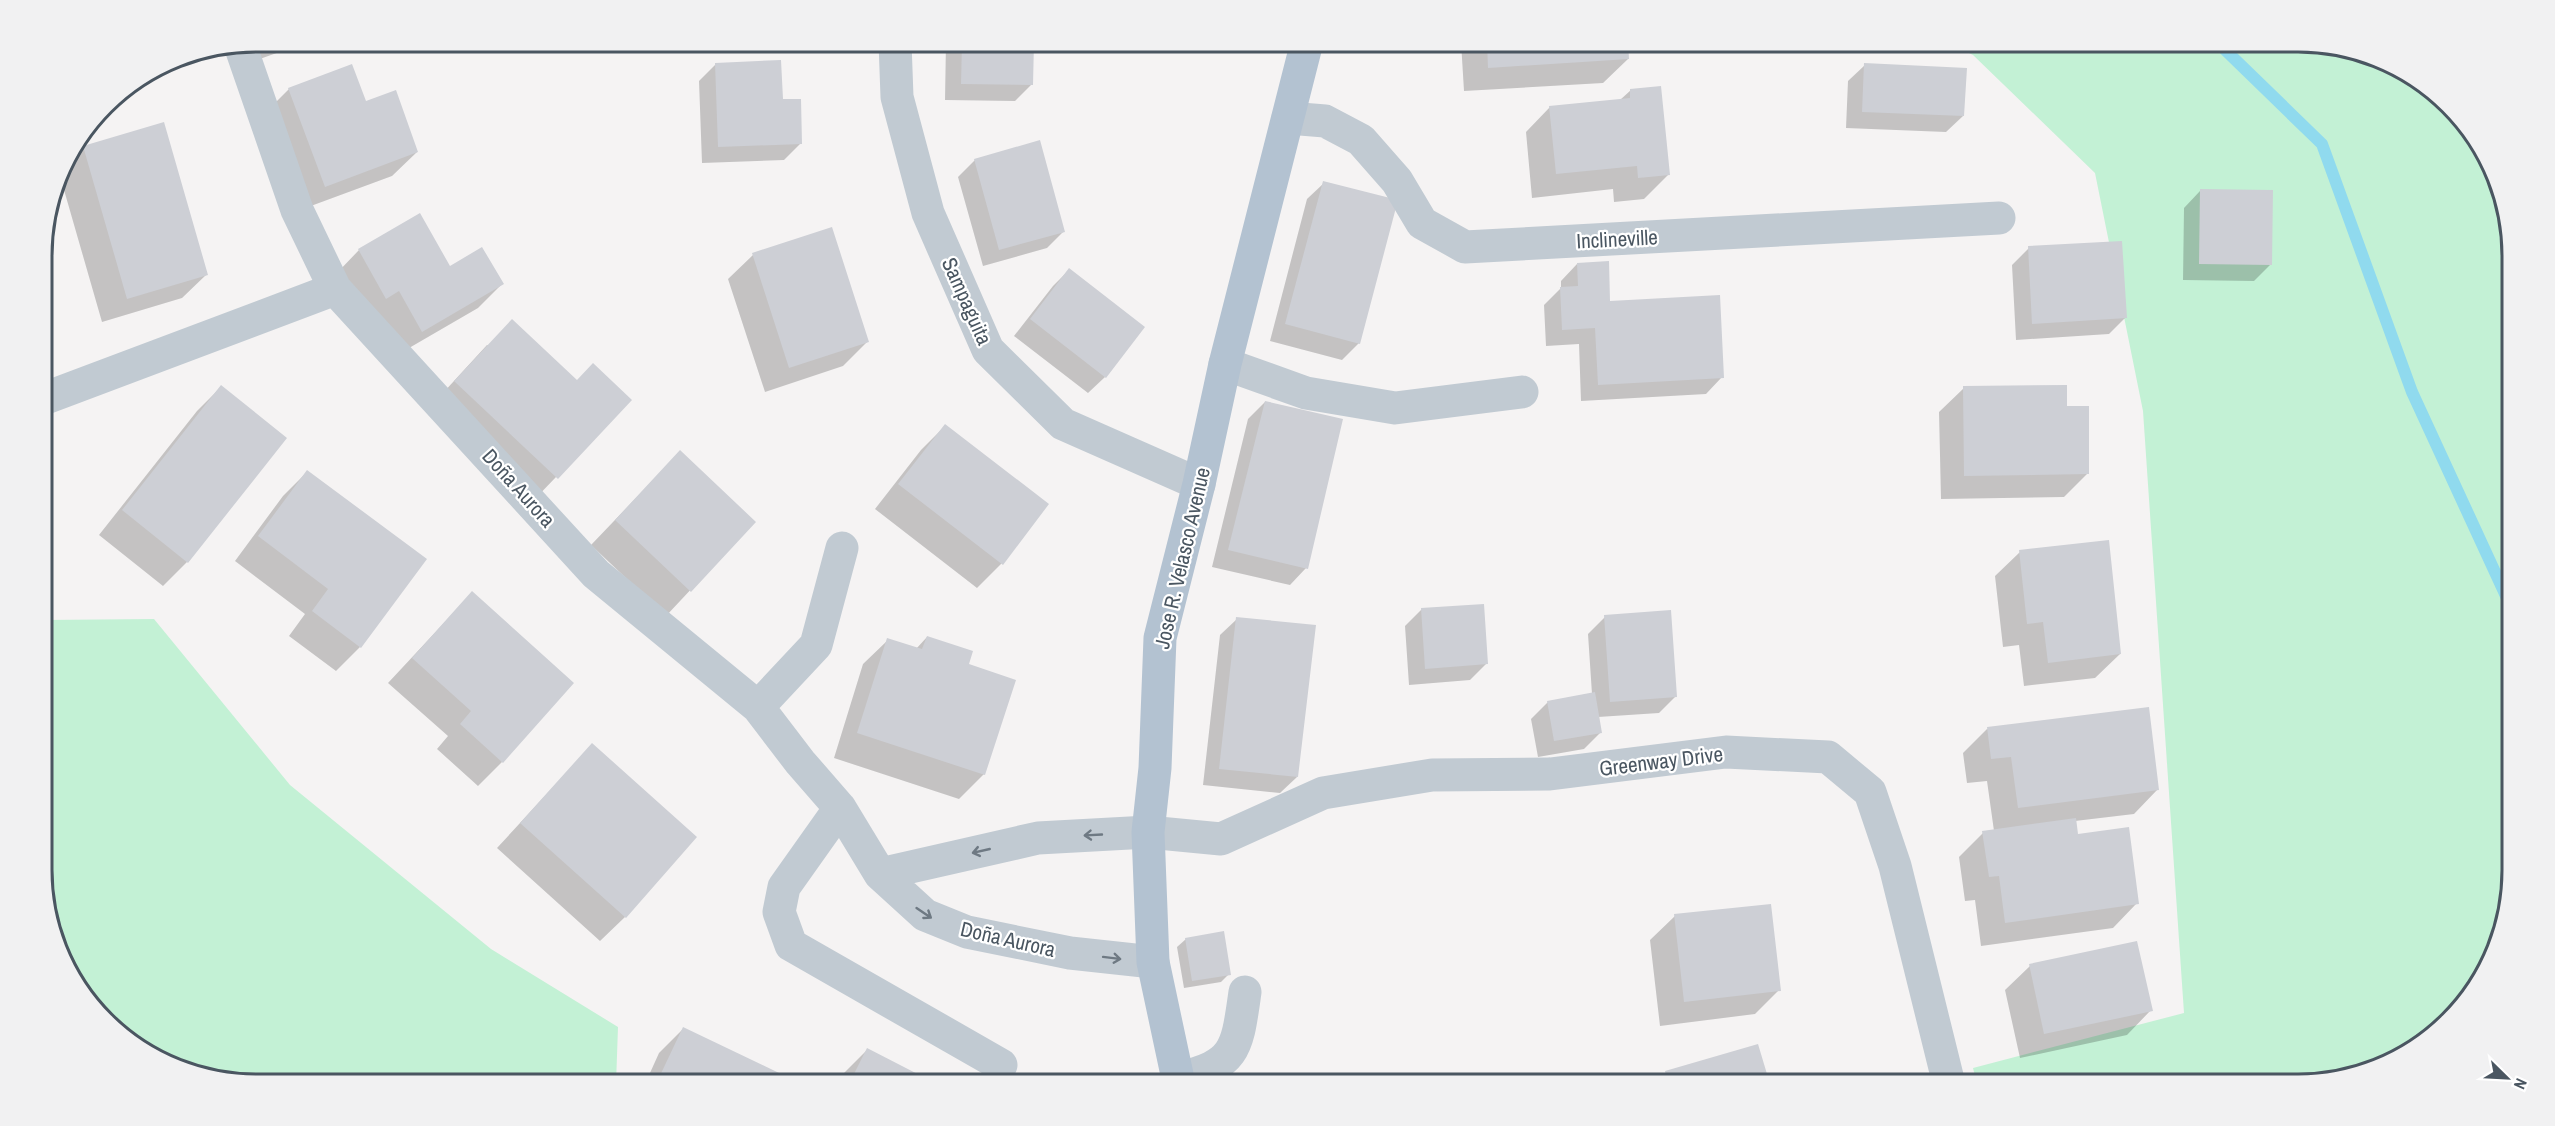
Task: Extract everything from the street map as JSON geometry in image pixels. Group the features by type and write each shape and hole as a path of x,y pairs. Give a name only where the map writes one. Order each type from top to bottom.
{"main road":[{"name":"Jose R. Velasco Avenue","path":"1176,1074 1153,962 1148,832 1155,768 1160,638 1199,484 1225,364 1304,52"}],"street":[{"name":"Sampaguita","path":"895,52 897,97 928,213 988,350 1063,424 1199,484"},
{"name":"Doña Aurora","path":"243,53 297,210 335,289 476,440 596,574 758,707 800,762 840,808 880,874 925,915 967,932 1070,953 1153,962"},
{"name":"Inclineville","path":"1288,118 1326,121 1361,140 1397,181 1422,223 1465,248 1999,218"},
{"path":"53,395 335,289"},
{"path":"1225,364 1306,393 1395,408 1522,392"},
{"path":"758,707 816,645 843,548"},
{"name":"Greenway Drive","path":"1148,832 1221,839 1323,793 1431,775 1550,774 1726,752 1828,757 1870,792 1895,866 1946,1073"},
{"path":"840,808 784,887 779,912 791,945 1001,1065"},
{"path":"880,874 1038,838 1148,832"},
{"path":"1200,1074 1229,1056 1239,1034 1245,992"}],"green space":[{"path":"1967,52 2298,52 2338,56 2376,68 2423,95 2443,112 2460,132 2487,179 2496,204 2501,230 2502,257 2501,896 2487,947 2460,994 2443,1014 2423,1031 2376,1058 2351,1067 2312,1073 1974,1073 1973,1068 2184,1013 2143,411 2095,173 1973,55"},
{"path":"154,619 290,785 491,949 618,1027 616,1074 257,1074 230,1072 179,1058 132,1031 112,1014 95,994 68,947 59,922 52,869 52,620"}],"building":[{"path":"962,52 1034,52 1033,85 961,84"},
{"path":"1487,52 1629,52 1629,59 1488,68"},
{"path":"781,60 783,99 801,99 802,144 718,147 715,63"},
{"path":"1864,63 1967,68 1964,116 1862,112"},
{"path":"352,64 366,101 396,90 418,152 325,187 288,88"},
{"path":"1661,86 1670,175 1638,178 1637,166 1556,174 1549,106 1630,98 1630,89"},
{"path":"164,122 208,275 127,299 84,149 86,145"},
{"path":"1040,140 1065,232 999,250 974,159"},
{"path":"1323,181 1398,200 1360,344 1285,324"},
{"path":"2200,189 2273,190 2272,265 2199,264"},
{"path":"420,213 450,266 482,247 504,284 422,332 399,291 386,299 358,249"},
{"path":"832,227 869,342 789,368 752,253"},
{"path":"2122,241 2127,318 2032,324 2028,246"},
{"path":"1609,261 1610,301 1720,295 1724,378 1598,385 1595,328 1562,330 1560,287 1578,286 1577,263"},
{"path":"1069,268 1145,327 1106,378 1030,319"},
{"path":"512,319 577,380 593,363 632,400 558,479 454,381"},
{"path":"221,385 287,438 188,563 122,510"},
{"path":"2067,385 2067,406 2089,406 2089,474 1964,476 1963,386"},
{"path":"1265,401 1343,419 1308,569 1228,550"},
{"path":"945,424 1049,504 1003,565 898,484"},
{"path":"680,450 756,522 691,592 615,520"},
{"path":"307,470 427,559 361,648 312,611 328,589 258,536"},
{"path":"2109,540 2121,654 2048,663 2043,622 2027,624 2019,550"},
{"path":"472,591 574,683 503,763 460,724 471,711 412,658"},
{"path":"1484,604 1488,664 1425,669 1421,608"},
{"path":"1671,610 1677,697 1610,702 1604,615"},
{"path":"1236,617 1316,625 1298,777 1219,769"},
{"path":"927,636 973,651 969,664 1016,680 985,775 857,733 887,638 922,649"},
{"path":"1595,692 1602,733 1554,741 1547,701"},
{"path":"2149,707 2159,790 2018,808 2011,757 1991,759 1987,727"},
{"path":"592,743 697,837 626,918 520,823"},
{"path":"2076,818 2078,834 2129,827 2139,904 2005,923 1999,876 1989,877 1982,831"},
{"path":"1771,904 1781,991 1684,1002 1674,914"},
{"path":"1224,931 1231,975 1192,981 1185,938"},
{"path":"2137,941 2153,1011 2044,1034 2029,964"},
{"path":"683,1027 781,1074 661,1074"},
{"path":"1758,1044 1767,1073 1666,1073 1665,1071"},
{"path":"867,1048 917,1074 854,1074"}],"waterway":[{"path":"2227,52 2322,144 2412,392 2502,587"}]}
